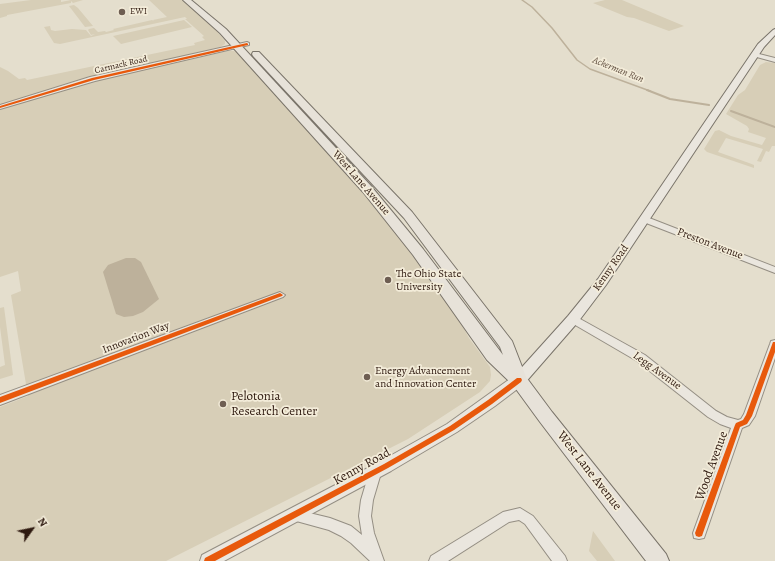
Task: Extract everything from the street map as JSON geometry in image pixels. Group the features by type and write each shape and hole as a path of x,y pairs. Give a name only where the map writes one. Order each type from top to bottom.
{"main road":[{"name":"West Lane Avenue","path":"187,0 242,45"},
{"name":"West Lane Avenue","path":"198,0 232,28 242,45 367,189 418,252 493,356 519,380 546,417 659,561"},
{"name":"Kenny Road","path":"519,380 573,319 602,282 755,55 775,31"}],"street":[{"name":"Carmack Road","path":"0,107 92,79 242,45"},
{"path":"755,55 775,60"},
{"name":"Preston Avenue","path":"644,219 775,270"},
{"name":"Innovation Way","path":"0,400 280,295"},
{"name":"Legg Avenue","path":"573,319 641,358 712,414 724,421 738,425"},
{"name":"Wood Avenue","path":"699,533 738,425 745,422 749,416 775,344"},
{"name":"Kenny Road","path":"208,561 375,473 452,428 519,380"},
{"path":"375,473 367,500 365,516 375,558"},
{"path":"436,561 507,516 520,514 529,520 560,561"},
{"path":"293,515 330,524 346,531 356,538 375,558"}],"shaded area":[{"path":"31,0 61,0 61,2 71,0 83,0 73,3 71,1 71,3 7,15 0,18 0,4"},
{"path":"149,0 183,0 210,23 225,41 225,44 220,47 99,76 0,105 0,67 19,79 25,78 27,80 195,45 194,43 205,40 202,37 204,36 185,19 187,19 185,17 60,44 54,43 44,27 50,26 51,30 55,31 72,29 86,30 91,36 95,34 91,35 88,30 89,29 94,28 98,32 106,32 114,30 113,29 167,17"},
{"path":"605,0 622,0 684,26 669,31 634,18 627,17 593,3"},
{"path":"74,5 93,26 85,27 69,6"},
{"path":"184,20 192,27 121,44 113,36"},
{"path":"227,51 234,51 240,54 360,188 406,245 455,312 469,338 490,367 490,381 480,392 408,439 166,561 0,561 0,407 28,396 11,295 21,291 18,271 0,277 0,109 70,87"},
{"path":"766,62 775,63 775,146 772,146 769,152 766,151 761,162 757,161 763,149 726,138 718,152 754,165 754,168 707,152 704,149 715,131 719,130 731,136 762,145 766,138 748,132 749,129 747,126 726,114 738,95 745,90 760,65"},
{"path":"126,258 135,258 141,262 159,299 143,312 133,316 124,317 116,314 103,272 108,265"},
{"path":"4,307 13,375 0,379 0,367 5,365 0,327 0,308"},
{"path":"593,531 615,561 597,561 589,551"}],"waterway":[{"name":"Ackerman Run","path":"522,0 532,7 552,28 577,60 590,69 650,91"},
{"name":"Ackerman Run","path":"647,90 670,99 709,105"},
{"name":"Ackerman Run","path":"731,111 775,127"}],"cycle path":[{"path":"0,107 93,79 247,44"},
{"path":"0,400 280,295"},
{"path":"699,533 738,425 745,422 749,416 775,344"},
{"path":"208,561 386,466 452,428 519,380"}],"place":[{"name":"EWI","path":"122,12"},
{"name":"The Ohio State University","path":"388,280"},
{"name":"Energy Advancement and Innovation Center","path":"367,377"},
{"name":"Pelotonia Research Center","path":"223,404"}]}
